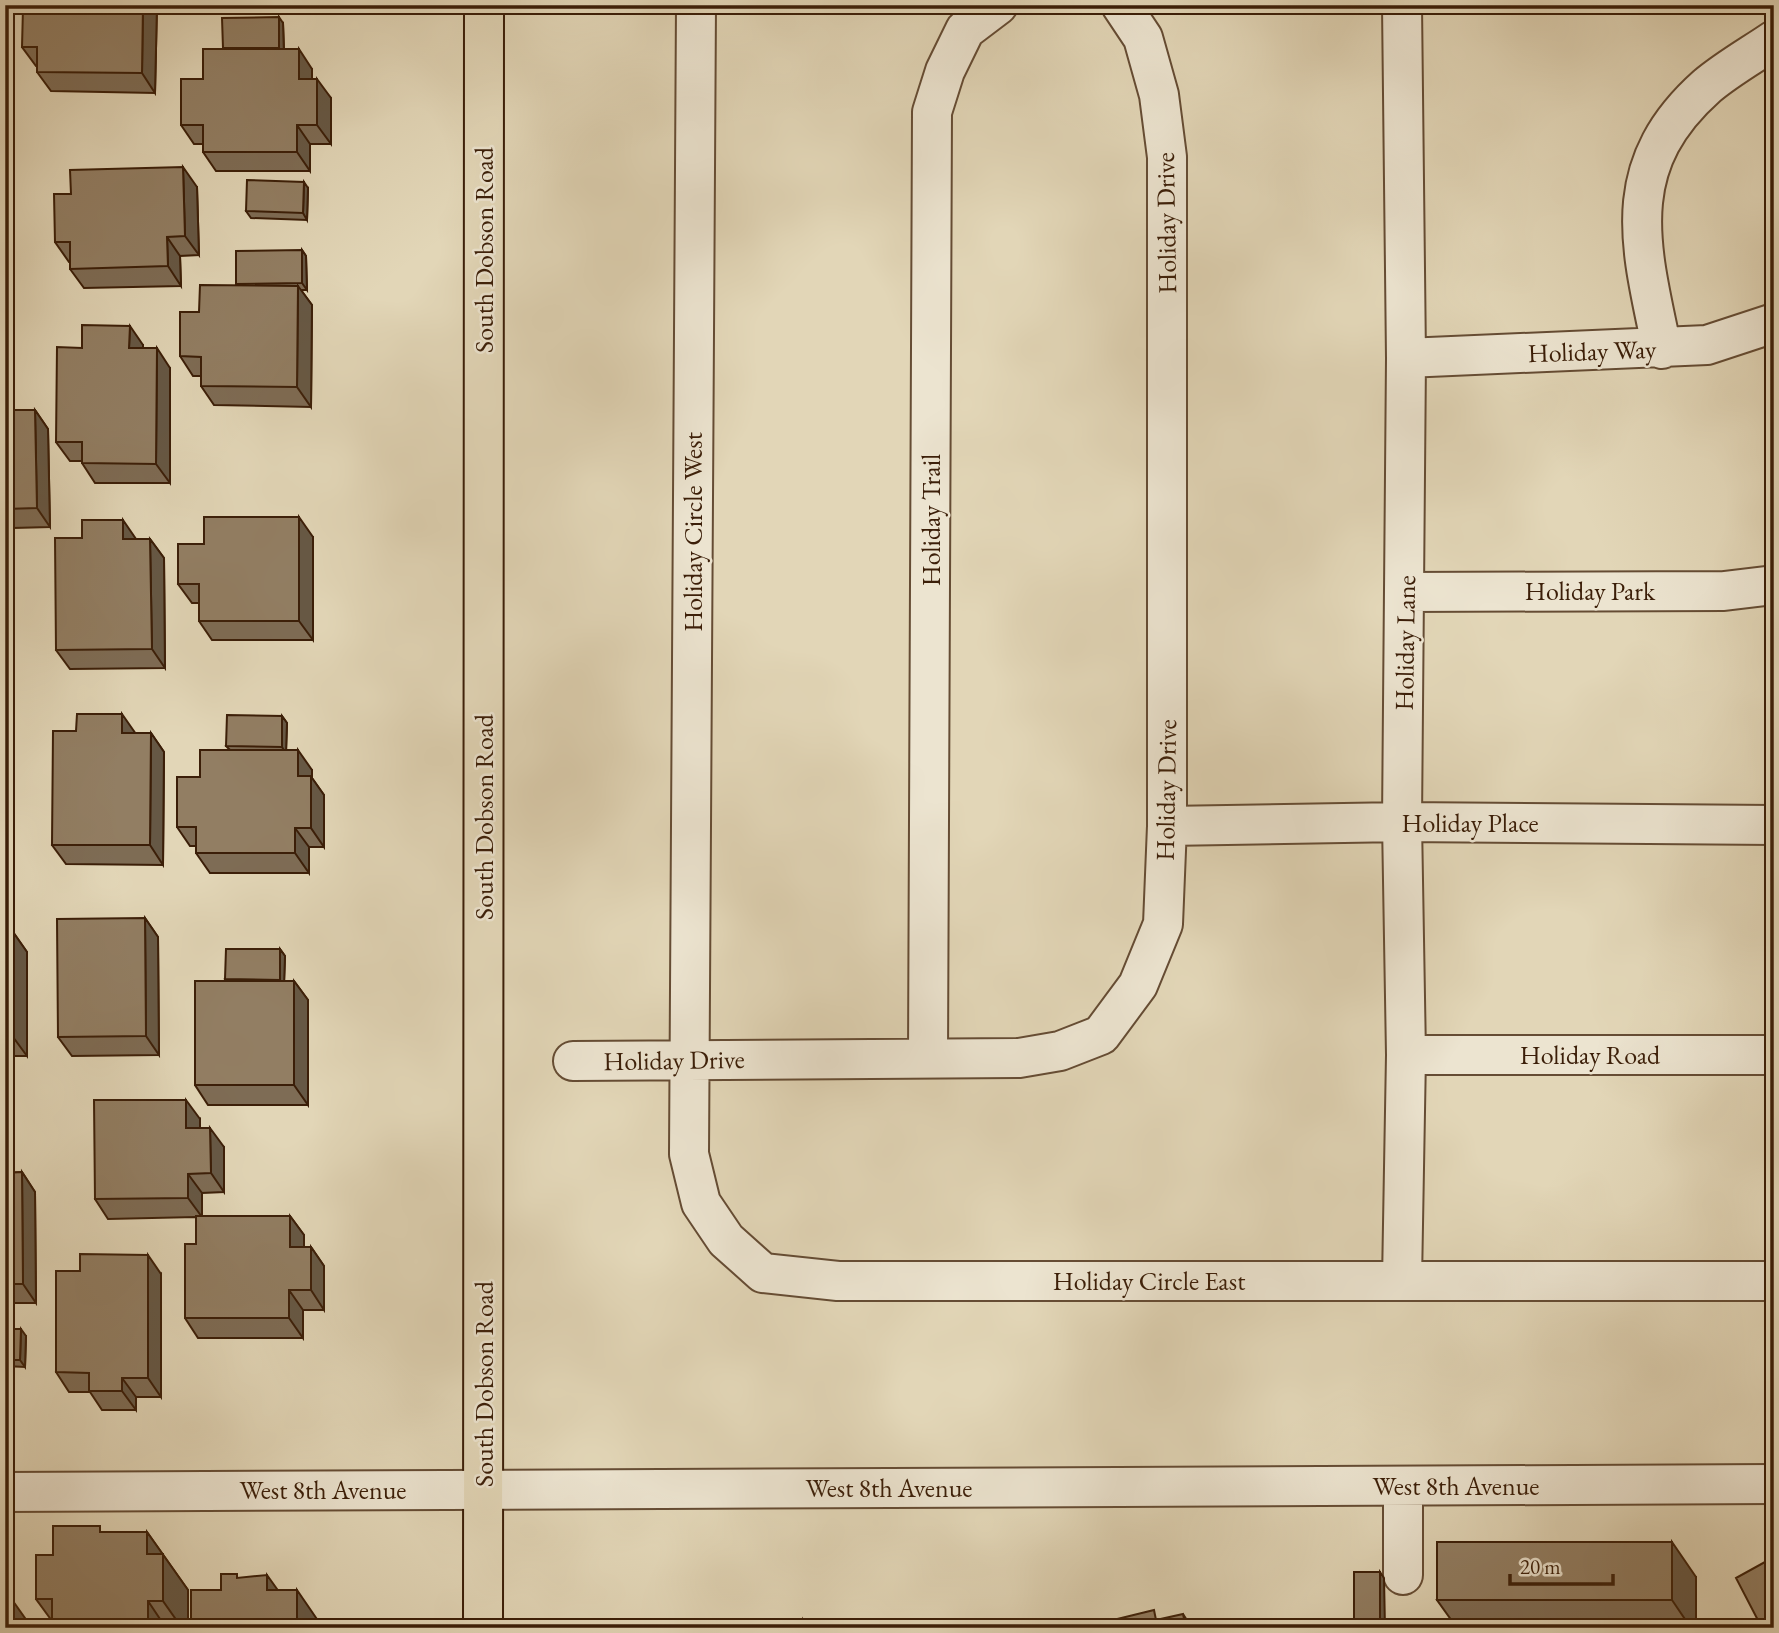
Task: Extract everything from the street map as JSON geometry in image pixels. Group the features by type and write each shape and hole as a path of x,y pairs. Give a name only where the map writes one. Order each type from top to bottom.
{"main road":[{"name":"South Dobson Road","path":"483,1628 484,5"}],"street":[{"name":"Holiday Circle West","path":"689,1059 696,5"},
{"name":"Holiday Trail","path":"928,1058 932,112 945,71 965,30 998,5"},
{"name":"Holiday Drive","path":"573,1061 1019,1058 1060,1051 1101,1035 1138,985 1163,924 1167,826 1167,157 1159,95 1143,38 1121,5"},
{"name":"Holiday Lane","path":"1402,5 1406,358 1402,822 1406,1055 1402,1281"},
{"path":"1662,349 1642,250 1646,176 1666,131 1707,86 1774,40"},
{"name":"Holiday Way","path":"1406,358 1707,345 1774,323"},
{"name":"Holiday Park","path":"1406,592 1724,591 1774,585"},
{"name":"Holiday Place","path":"1167,826 1402,822 1774,825"},
{"name":"Holiday Road","path":"1406,1055 1774,1055"},
{"name":"Holiday Circle East","path":"689,1059 689,1154 701,1203 726,1240 763,1273 838,1281 1774,1281"},
{"name":"West 8th Avenue","path":"5,1492 1774,1484"},
{"path":"1404,1487 1404,1575"}],"building":[{"path":"38,5 143,5 142,73 37,72 37,47 22,47 23,8 38,9"},
{"path":"279,17 279,48 223,48 222,18"},
{"path":"203,49 299,49 299,79 317,79 317,125 297,125 297,152 203,152 203,125 181,125 181,79 203,79"},
{"path":"183,167 185,236 167,237 168,266 70,269 70,242 55,242 54,194 71,194 70,170"},
{"path":"247,180 304,182 303,213 246,211"},
{"path":"302,250 302,283 236,284 236,251"},
{"path":"200,285 298,286 297,387 201,386 201,357 180,356 180,312 199,312"},
{"path":"82,325 130,326 129,348 157,348 156,464 82,463 82,442 56,442 57,347 82,348"},
{"path":"5,405 6,410 35,410 37,508 5,509"},
{"path":"204,517 299,517 299,621 199,621 199,584 178,584 178,544 204,544"},
{"path":"82,520 123,520 123,539 150,539 152,649 56,650 55,538 82,538"},
{"path":"77,714 122,714 122,733 151,733 150,845 52,845 53,731 76,731"},
{"path":"227,715 282,716 282,747 226,746"},
{"path":"200,750 298,750 298,776 311,776 311,828 295,828 295,853 196,853 196,827 177,827 177,777 200,777"},
{"path":"145,918 146,1036 58,1037 57,919"},
{"path":"5,932 13,932 13,1037 5,1037"},
{"path":"226,949 280,949 280,980 225,979"},
{"path":"195,981 294,981 294,1085 195,1085"},
{"path":"94,1100 186,1100 186,1128 210,1128 211,1173 188,1174 188,1198 95,1199"},
{"path":"22,1172 23,1284 5,1284 5,1173"},
{"path":"196,1216 290,1216 290,1247 311,1247 311,1290 289,1290 289,1318 185,1318 185,1244 196,1244"},
{"path":"80,1254 148,1255 148,1378 122,1378 122,1391 89,1391 89,1373 56,1372 56,1271 80,1271"},
{"path":"5,1329 21,1329 20,1360 5,1360"},
{"path":"53,1526 100,1526 100,1532 147,1532 147,1554 163,1554 163,1601 148,1601 148,1628 98,1628 98,1623 52,1623 52,1599 36,1599 36,1555 53,1555"},
{"path":"1437,1542 1672,1542 1672,1600 1437,1600"},
{"path":"1774,1557 1774,1628 1762,1628 1736,1578"},
{"path":"1354,1572 1380,1572 1380,1628 1354,1628"},
{"path":"221,1574 237,1574 237,1578 267,1575 267,1590 297,1590 297,1628 191,1628 191,1590 221,1590"},
{"path":"5,1594 8,1594 8,1628 5,1628"},
{"path":"1154,1610 1156,1620 1183,1614 1186,1628 1107,1628 1105,1622"},
{"path":"723,1620 803,1620 803,1628 723,1628"}]}
